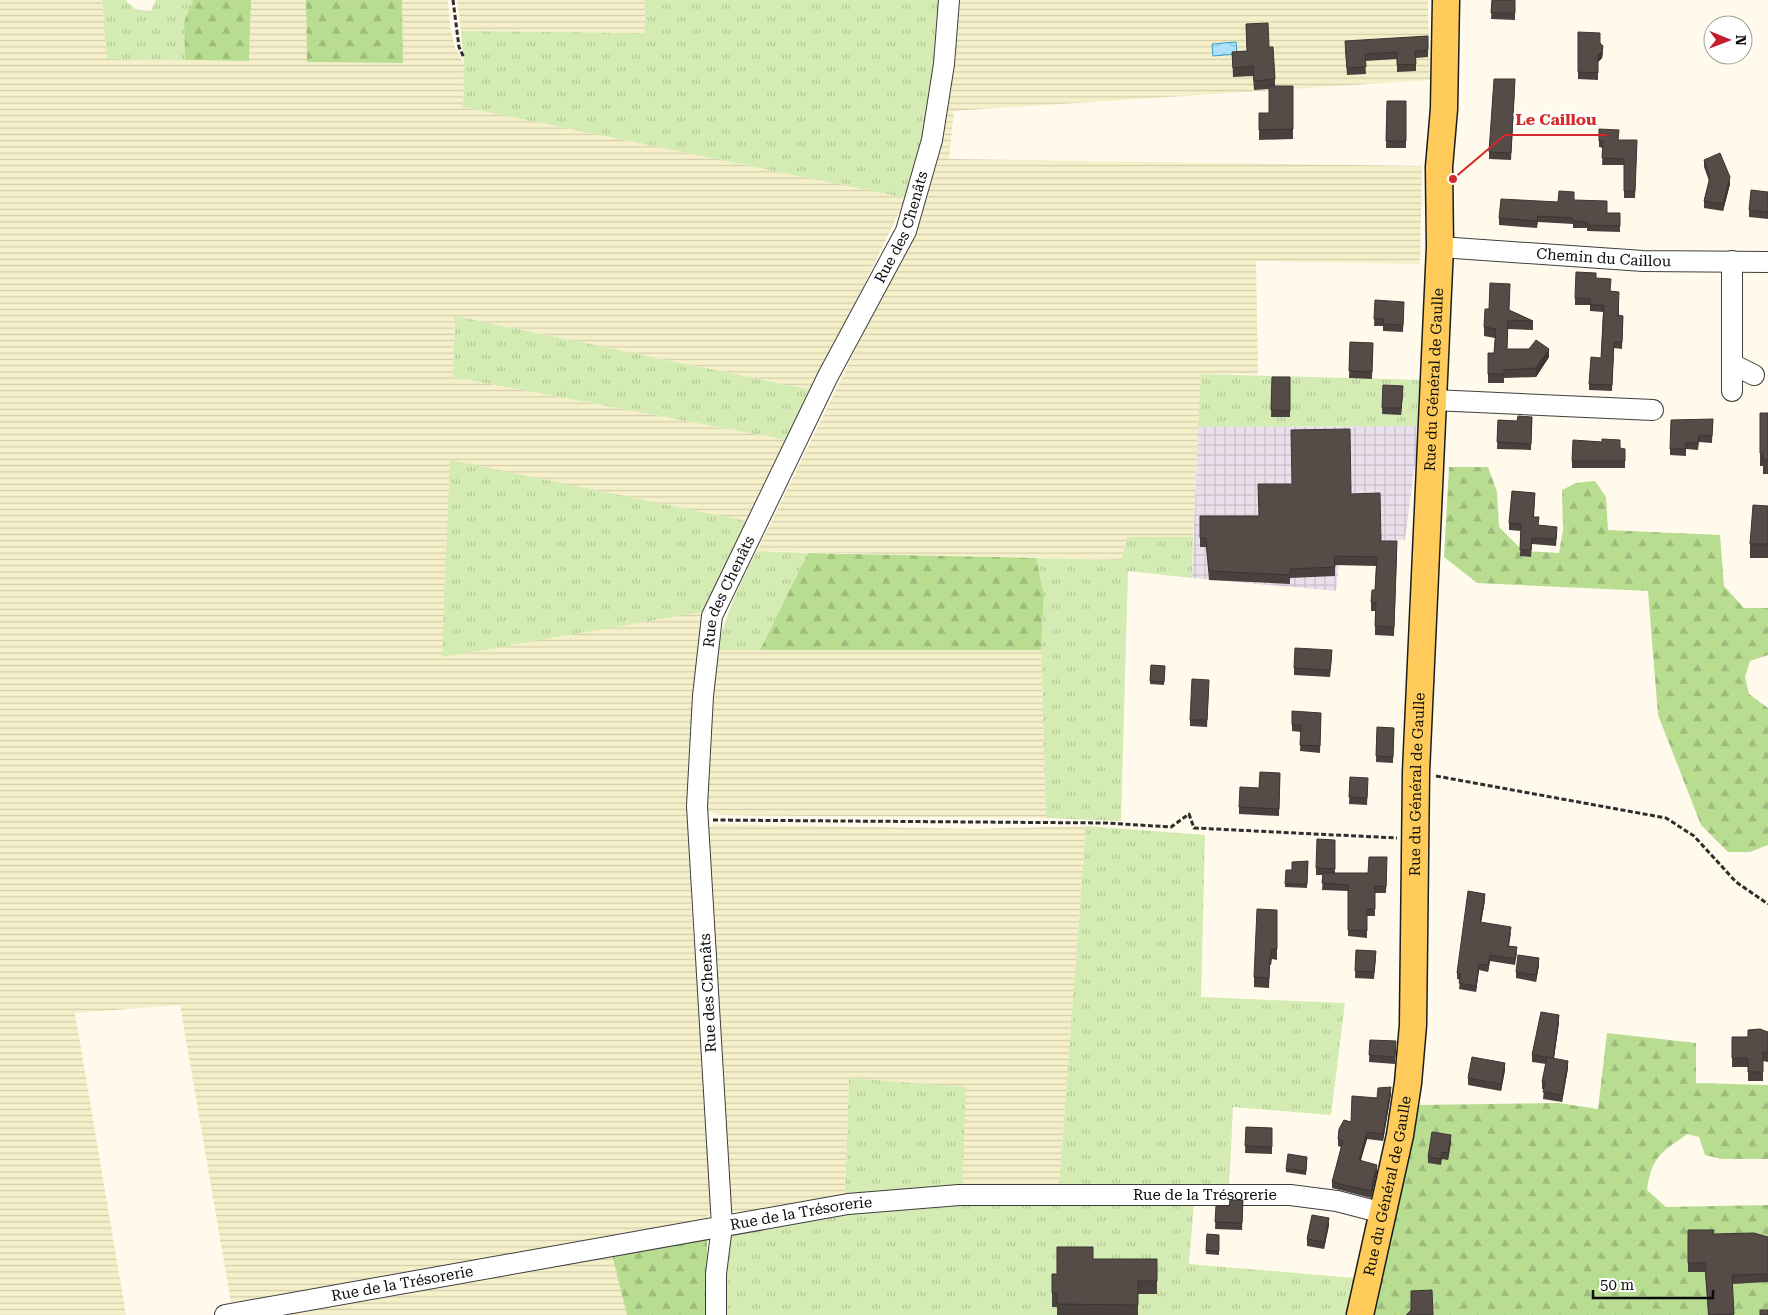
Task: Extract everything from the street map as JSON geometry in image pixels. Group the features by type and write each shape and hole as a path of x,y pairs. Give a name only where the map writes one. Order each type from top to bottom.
{"main road":[{"name":"Rue du Général de Gaulle","path":"1360,1315 1400,1135 1414,1025 1416,772 1440,247 1439,167 1444,109 1446,0"}],"street":[{"name":"Rue des Chenâts","path":"716,1315 716,1274 722,1226 698,820 703,696 712,616 828,376 906,232 932,140 944,64 949,0"},
{"name":"Chemin du Caillou","path":"1440,247 1643,261 1768,262"},
{"path":"1732,261 1732,391"},
{"path":"1732,364 1754,375"},
{"path":"1433,400 1653,410"},
{"name":"Rue de la Trésorerie","path":"225,1315 848,1204 958,1195 1290,1195 1337,1201 1383,1213"}],"path":[{"path":"453,0 459,47 464,58"},
{"path":"1416,772 1666,818 1694,836 1736,882 1768,904"},
{"path":"698,820 1106,823 1171,827 1189,814 1194,828 1414,839"}],"shaded area":[{"path":"0,0 102,0 108,59 249,61 251,0 306,0 307,62 403,63 402,0 448,0 450,27 455,48 464,64 463,107 906,198 846,322 816,391 455,316 453,377 787,440 746,521 450,461 707,611 688,794 692,919 716,1182 711,1212 701,1224 231,1303 180,1005 75,1013 126,1315 0,1315"},
{"path":"457,0 645,0 645,33 461,31"},
{"path":"953,0 1428,0 1430,80 954,111 949,159 1422,166 1420,264 1256,261 1258,374 1201,374 1193,537 1127,537 1123,560 757,551 914,230"},
{"path":"1420,426 1405,540 1341,543 1336,591 1192,578 1198,427"},
{"path":"717,650 1041,650 1046,818 718,815 703,809 703,784"},
{"path":"714,824 976,829 1086,826 1059,1186 962,1189 849,1078 845,1196 751,1212 729,1212 704,831"},
{"path":"611,1251 627,1315 267,1315"}],"green space":[{"path":"102,0 125,0 135,9 151,11 156,0 193,0 184,22 185,60 107,59"},
{"path":"193,0 251,0 249,61 185,60 184,22"},
{"path":"306,0 402,0 403,63 307,62"},
{"path":"645,0 939,0 931,110 906,198 463,107 464,64 461,31 645,33"},
{"path":"455,316 816,391 787,440 453,377"},
{"path":"1201,374 1422,380 1420,426 1198,427"},
{"path":"450,460 746,521 707,611 442,657"},
{"path":"1449,467 1488,467 1497,492 1499,527 1523,551 1559,553 1563,530 1562,490 1576,483 1595,481 1606,497 1608,530 1720,535 1724,586 1744,608 1768,608 1768,655 1750,661 1745,677 1749,694 1768,708 1768,845 1750,852 1728,852 1701,825 1658,715 1648,591 1477,583 1444,557"},
{"path":"1127,537 1193,537 1192,578 1128,571 1121,821 1046,818 1041,650 1044,595 1036,558 1122,560"},
{"path":"757,551 808,553 760,650 717,650 734,599"},
{"path":"808,553 1036,558 1044,595 1041,650 760,650"},
{"path":"1086,826 1205,835 1201,997 1345,1003 1331,1115 1233,1107 1229,1187 1059,1186"},
{"path":"1607,1033 1696,1043 1696,1083 1768,1085 1768,1159 1721,1159 1705,1155 1699,1137 1687,1134 1659,1156 1652,1170 1647,1190 1666,1207 1768,1205 1768,1315 1373,1315 1417,1105 1559,1103 1598,1109"},
{"path":"849,1078 966,1087 962,1189 845,1196"},
{"path":"1194,1203 1189,1264 1355,1278 1348,1315 721,1315 725,1243 735,1233 857,1212 987,1204"},
{"path":"707,1239 708,1315 627,1315 611,1251"}],"water":[{"path":"1236,42 1237,54 1213,56 1212,44"}],"building":[{"path":"1492,0 1515,0 1515,13 1491,13"},
{"path":"1268,23 1269,47 1273,47 1275,79 1254,81 1253,66 1233,68 1232,52 1247,51 1246,24"},
{"path":"1578,32 1600,33 1600,43 1603,46 1602,52 1598,55 1598,73 1578,72"},
{"path":"1428,36 1428,50 1415,51 1416,64 1397,65 1397,52 1365,54 1366,67 1347,68 1345,41"},
{"path":"1494,79 1515,79 1511,153 1489,152"},
{"path":"1269,86 1293,86 1293,129 1259,130 1259,113 1269,113"},
{"path":"1387,101 1406,101 1406,141 1386,141"},
{"path":"1599,129 1619,130 1618,140 1637,140 1635,191 1624,191 1624,159 1602,158 1603,141 1599,141"},
{"path":"1720,153 1730,177 1723,204 1704,201 1710,177 1704,160"},
{"path":"1751,190 1768,192 1768,212 1749,210"},
{"path":"1559,191 1574,192 1574,200 1607,201 1607,213 1620,213 1620,226 1587,225 1587,222 1573,221 1573,218 1538,216 1537,221 1499,218 1501,199 1558,202"},
{"path":"1576,272 1596,273 1596,278 1611,279 1610,291 1619,292 1618,315 1623,316 1622,342 1614,342 1612,385 1589,384 1591,357 1601,358 1604,305 1590,305 1590,299 1575,298"},
{"path":"1490,283 1510,284 1509,310 1533,321 1508,320 1507,349 1529,349 1536,340 1549,349 1536,368 1504,370 1504,374 1488,374 1488,353 1494,353 1496,329 1484,327 1485,309 1489,309"},
{"path":"1375,300 1404,302 1403,325 1383,324 1384,319 1374,319"},
{"path":"1350,342 1373,343 1372,372 1349,371"},
{"path":"1272,377 1290,377 1290,411 1271,410"},
{"path":"1383,385 1403,386 1401,408 1382,408"},
{"path":"1760,413 1768,413 1768,460 1763,460 1763,453 1760,453"},
{"path":"1518,416 1532,417 1531,444 1497,442 1498,420 1517,421"},
{"path":"1713,419 1712,436 1699,435 1698,443 1686,442 1686,449 1670,449 1671,420"},
{"path":"1350,429 1351,494 1380,493 1381,541 1397,541 1394,627 1375,626 1376,603 1371,602 1372,590 1375,590 1377,557 1334,556 1335,567 1290,569 1290,575 1209,571 1206,538 1200,538 1200,516 1259,516 1258,484 1292,484 1291,430"},
{"path":"1602,439 1620,440 1620,448 1625,449 1625,461 1572,461 1573,440 1602,442"},
{"path":"1512,491 1535,493 1533,517 1539,517 1538,525 1557,527 1556,539 1532,538 1531,550 1520,550 1521,524 1509,523"},
{"path":"1753,505 1768,506 1768,544 1750,544"},
{"path":"1295,648 1332,650 1330,670 1294,668"},
{"path":"1151,665 1165,666 1164,682 1150,681"},
{"path":"1192,679 1209,680 1207,720 1190,720"},
{"path":"1292,711 1321,713 1320,746 1300,745 1301,725 1292,725"},
{"path":"1377,727 1394,728 1393,757 1376,756"},
{"path":"1260,772 1280,773 1279,809 1239,807 1240,787 1259,788"},
{"path":"1350,777 1368,778 1367,798 1349,797"},
{"path":"1317,839 1335,840 1335,869 1316,868"},
{"path":"1369,857 1387,857 1386,887 1375,886 1375,909 1367,909 1367,931 1348,930 1348,885 1322,883 1323,873 1368,873"},
{"path":"1308,861 1307,884 1285,884 1286,870 1292,870 1292,862"},
{"path":"1468,891 1485,894 1480,922 1511,927 1508,946 1517,947 1515,959 1490,955 1488,965 1479,964 1476,986 1459,983 1461,974 1457,973"},
{"path":"1257,909 1277,910 1277,949 1272,949 1270,955 1269,978 1254,977"},
{"path":"1356,950 1376,951 1374,972 1355,971"},
{"path":"1518,955 1539,958 1536,975 1516,972"},
{"path":"1541,1012 1559,1015 1553,1058 1532,1055"},
{"path":"1760,1029 1768,1032 1768,1053 1763,1052 1763,1072 1748,1072 1748,1058 1732,1058 1732,1037 1748,1037 1748,1030"},
{"path":"1370,1040 1396,1041 1395,1057 1369,1055"},
{"path":"1472,1057 1505,1063 1501,1084 1468,1078"},
{"path":"1547,1057 1568,1061 1562,1095 1543,1092 1545,1083 1542,1082"},
{"path":"1391,1087 1383,1134 1367,1132 1359,1160 1377,1165 1371,1191 1332,1182 1343,1141 1338,1139 1339,1129 1344,1120 1351,1122 1352,1096 1377,1098 1378,1088"},
{"path":"1246,1127 1272,1128 1272,1147 1245,1146"},
{"path":"1432,1132 1451,1135 1448,1153 1442,1152 1441,1159 1428,1157"},
{"path":"1288,1154 1307,1157 1306,1171 1286,1169"},
{"path":"1230,1200 1243,1200 1242,1223 1215,1222 1216,1206 1229,1206"},
{"path":"1312,1215 1329,1218 1324,1242 1307,1239"},
{"path":"1688,1230 1714,1230 1713,1234 1754,1233 1768,1237 1768,1274 1732,1275 1734,1314 1709,1315 1705,1263 1688,1263"},
{"path":"1207,1234 1219,1235 1219,1251 1206,1251"},
{"path":"1057,1247 1093,1247 1093,1259 1157,1259 1157,1281 1138,1281 1138,1305 1057,1304 1057,1293 1052,1293 1052,1274 1057,1274"},
{"path":"1432,1290 1433,1315 1407,1315 1411,1310 1411,1291"},
{"path":"1760,1310 1768,1310 1768,1315 1760,1315"}],"place":[{"name":"Le Caillou","path":"1453,179"}]}
